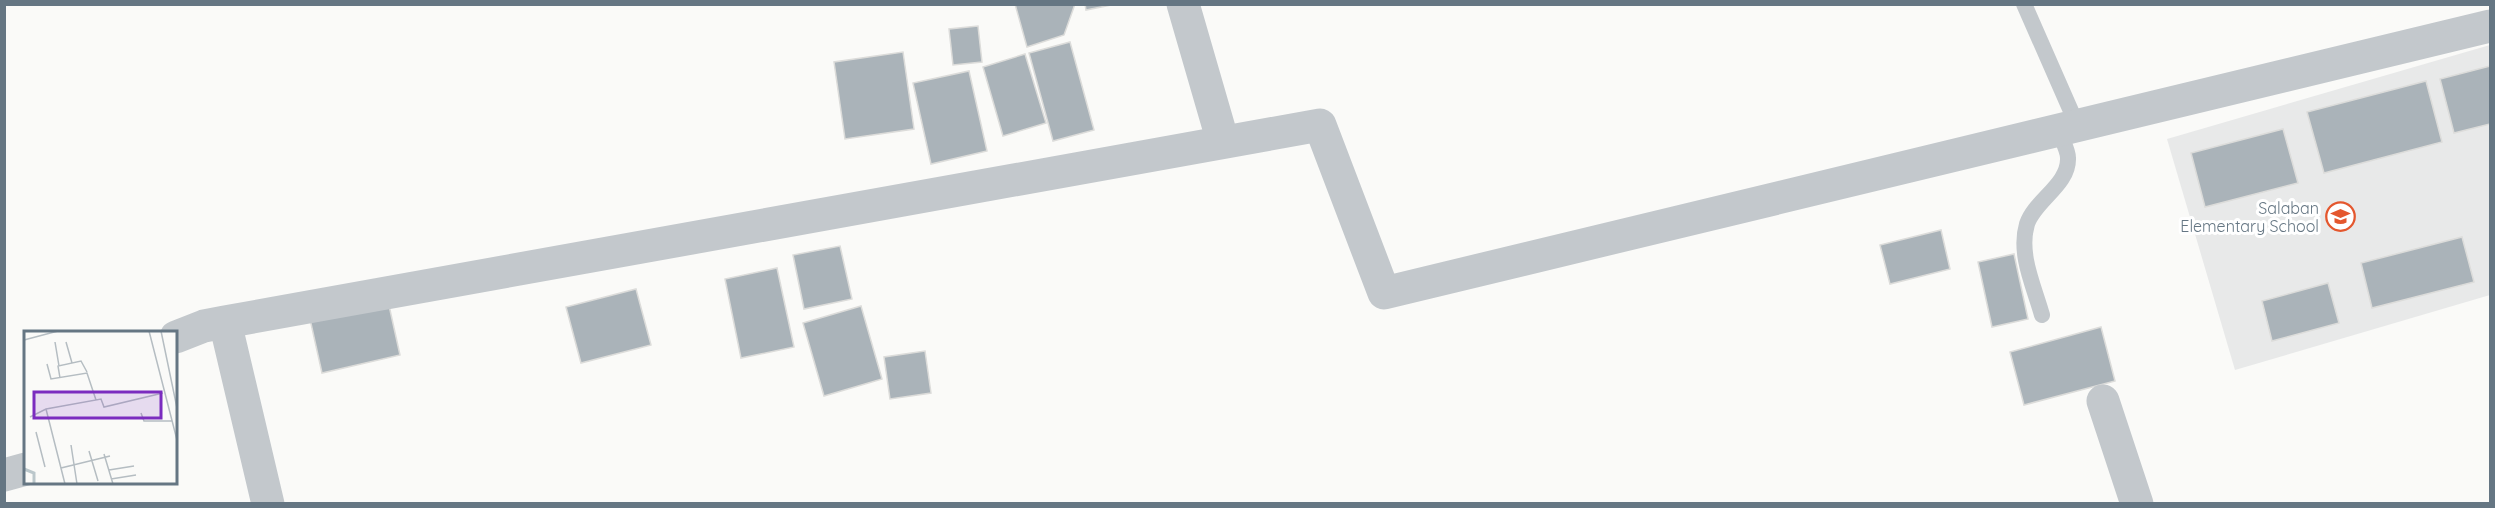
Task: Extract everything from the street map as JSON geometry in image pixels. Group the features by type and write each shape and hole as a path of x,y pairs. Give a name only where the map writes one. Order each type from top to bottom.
{"street":[{"path":"1183,4 1222,142"},
{"path":"177,337 204,326 225,322 1320,125 1384,293 2068,130 2490,26"},
{"path":"225,322 268,504"},
{"path":"2103,401 2137,504"},
{"path":"4,475 24,470"}],"lane":[{"path":"2024,4 2068,130 2069,157 2066,172 2028,223 2024,245 2042,315"}],"shaded area":[{"name":"Salaban Elementary School","path":"2490,45 2490,295 2235,370 2167,139"}],"building":[{"path":"1015,4 1075,4 1064,35 1027,47"},
{"path":"1085,4 1116,4 1086,10"},
{"path":"978,26 982,62 953,65 949,29"},
{"path":"1070,42 1094,130 1053,141 1029,53"},
{"path":"903,52 914,129 845,139 834,62"},
{"path":"1025,54 1046,123 1003,136 983,67"},
{"path":"2490,66 2490,124 2454,133 2440,79"},
{"path":"969,71 987,151 931,164 913,83"},
{"path":"2426,81 2442,142 2324,173 2307,112"},
{"path":"2283,129 2298,183 2205,207 2191,153"},
{"path":"1941,230 1950,269 1890,284 1880,245"},
{"path":"2462,237 2474,282 2372,308 2361,263"},
{"path":"840,246 852,299 804,309 793,255"},
{"path":"2014,254 2028,319 1992,327 1978,262"},
{"path":"777,268 794,347 741,358 725,279"},
{"path":"2328,283 2339,323 2272,341 2262,301"},
{"path":"636,289 651,345 581,363 566,307"},
{"path":"388,301 400,355 322,373 310,319"},
{"path":"861,306 882,379 824,396 803,323"},
{"path":"2101,327 2115,381 2024,405 2010,352"},
{"path":"925,351 931,393 890,399 884,357"}],"place":[{"name":"Salaban Elementary School","path":"2340,217"}]}
